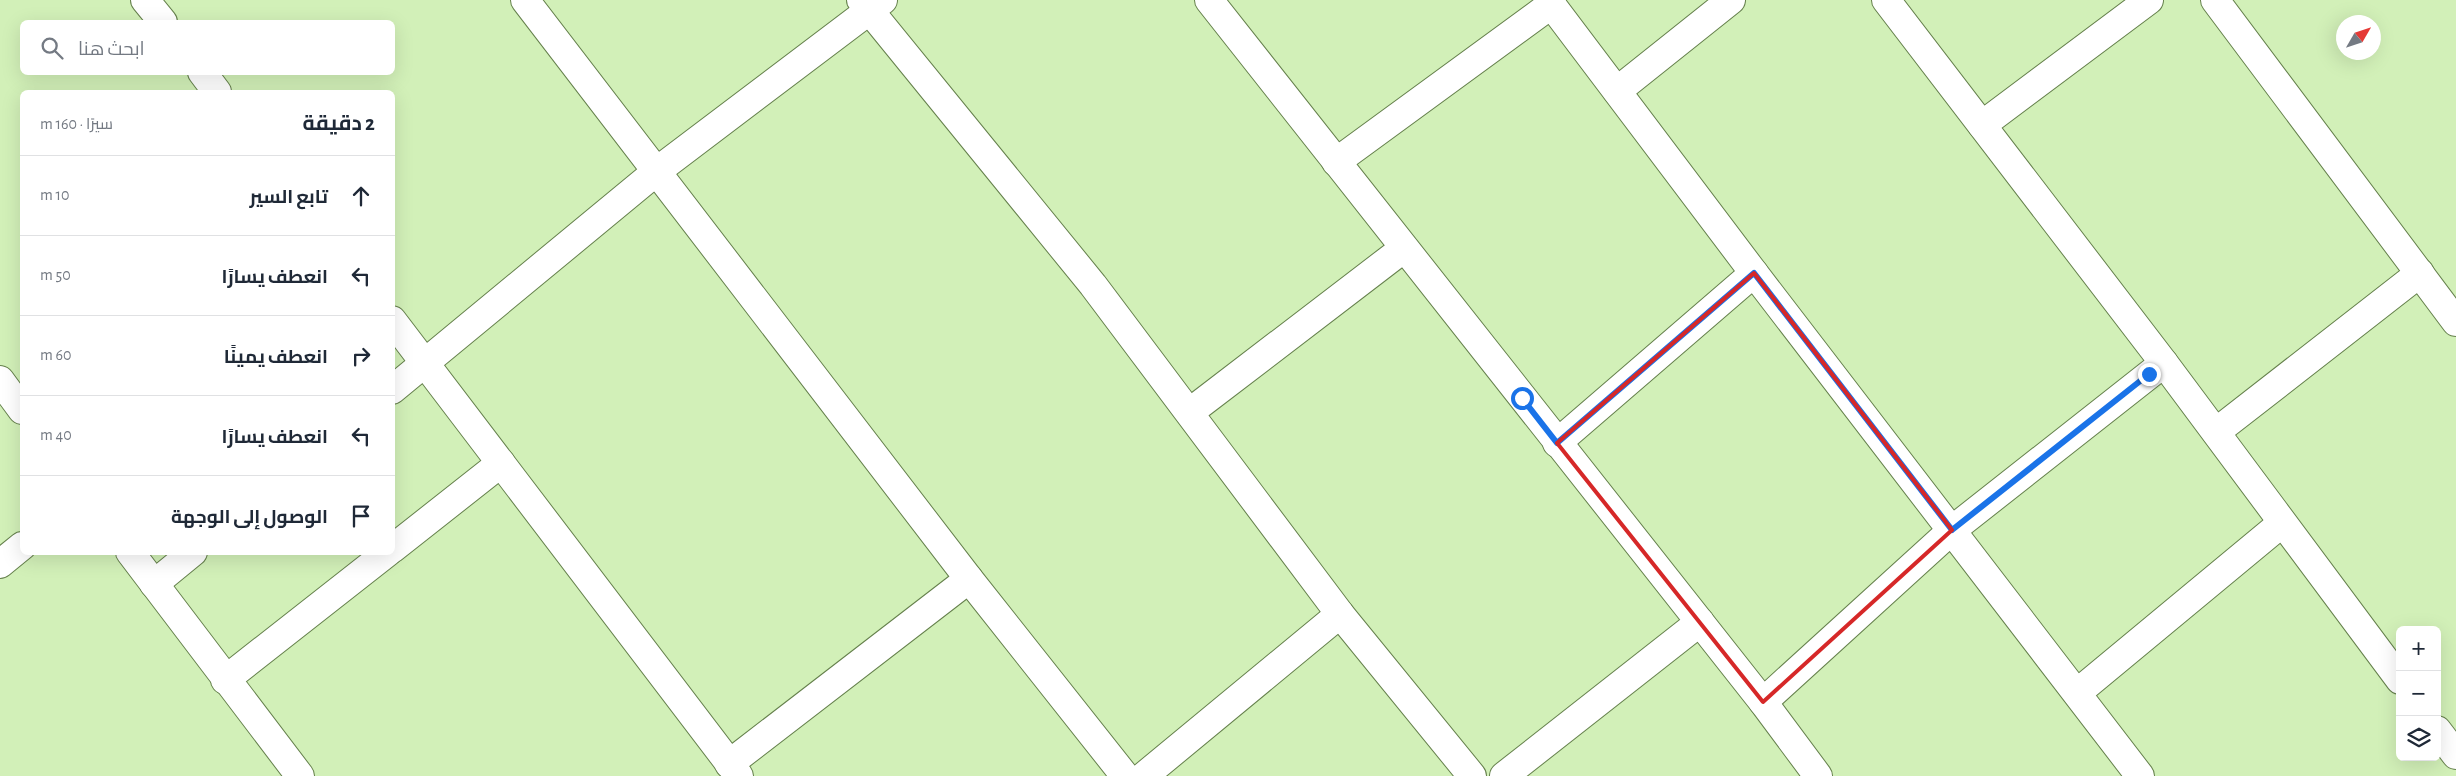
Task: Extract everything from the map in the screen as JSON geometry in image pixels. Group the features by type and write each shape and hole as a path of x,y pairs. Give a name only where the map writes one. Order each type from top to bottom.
{"street":[{"path":"145,0 161,20"},
{"path":"525,0 969,579 1126,776"},
{"path":"1209,0 1403,249 1763,702 1818,776"},
{"path":"1617,91 1731,0"},
{"path":"1886,0 2164,363 2396,675"},
{"path":"1982,125 2149,0"},
{"path":"2215,0 2456,322"},
{"path":"1336,162 1550,2 1754,273 2140,776"},
{"path":"395,388 657,171 871,3 1093,285 1340,614 1472,776"},
{"path":"204,75 216,90"},
{"path":"1190,412 1403,249"},
{"path":"1557,443 1754,273"},
{"path":"2216,432 2420,273"},
{"path":"395,324 426,362 734,770 969,579"},
{"path":"1763,702 1952,530 2164,363"},
{"path":"0,380 20,407"},
{"path":"395,547 502,463"},
{"path":"2077,693 2282,523"},
{"path":"0,564 20,548"},
{"path":"132,555 225,680 300,776"},
{"path":"154,584 189,555"},
{"path":"225,680 384,555"},
{"path":"1144,776 1340,614"},
{"path":"1504,776 1700,622"},
{"path":"2441,735 2456,755"}],"highlighted area":[{"path":"1754,273 1952,530 1763,702 1557,443"}],"route":[{"path":"1522,398 1557,443 1754,273 1952,530 2149,374"}]}
